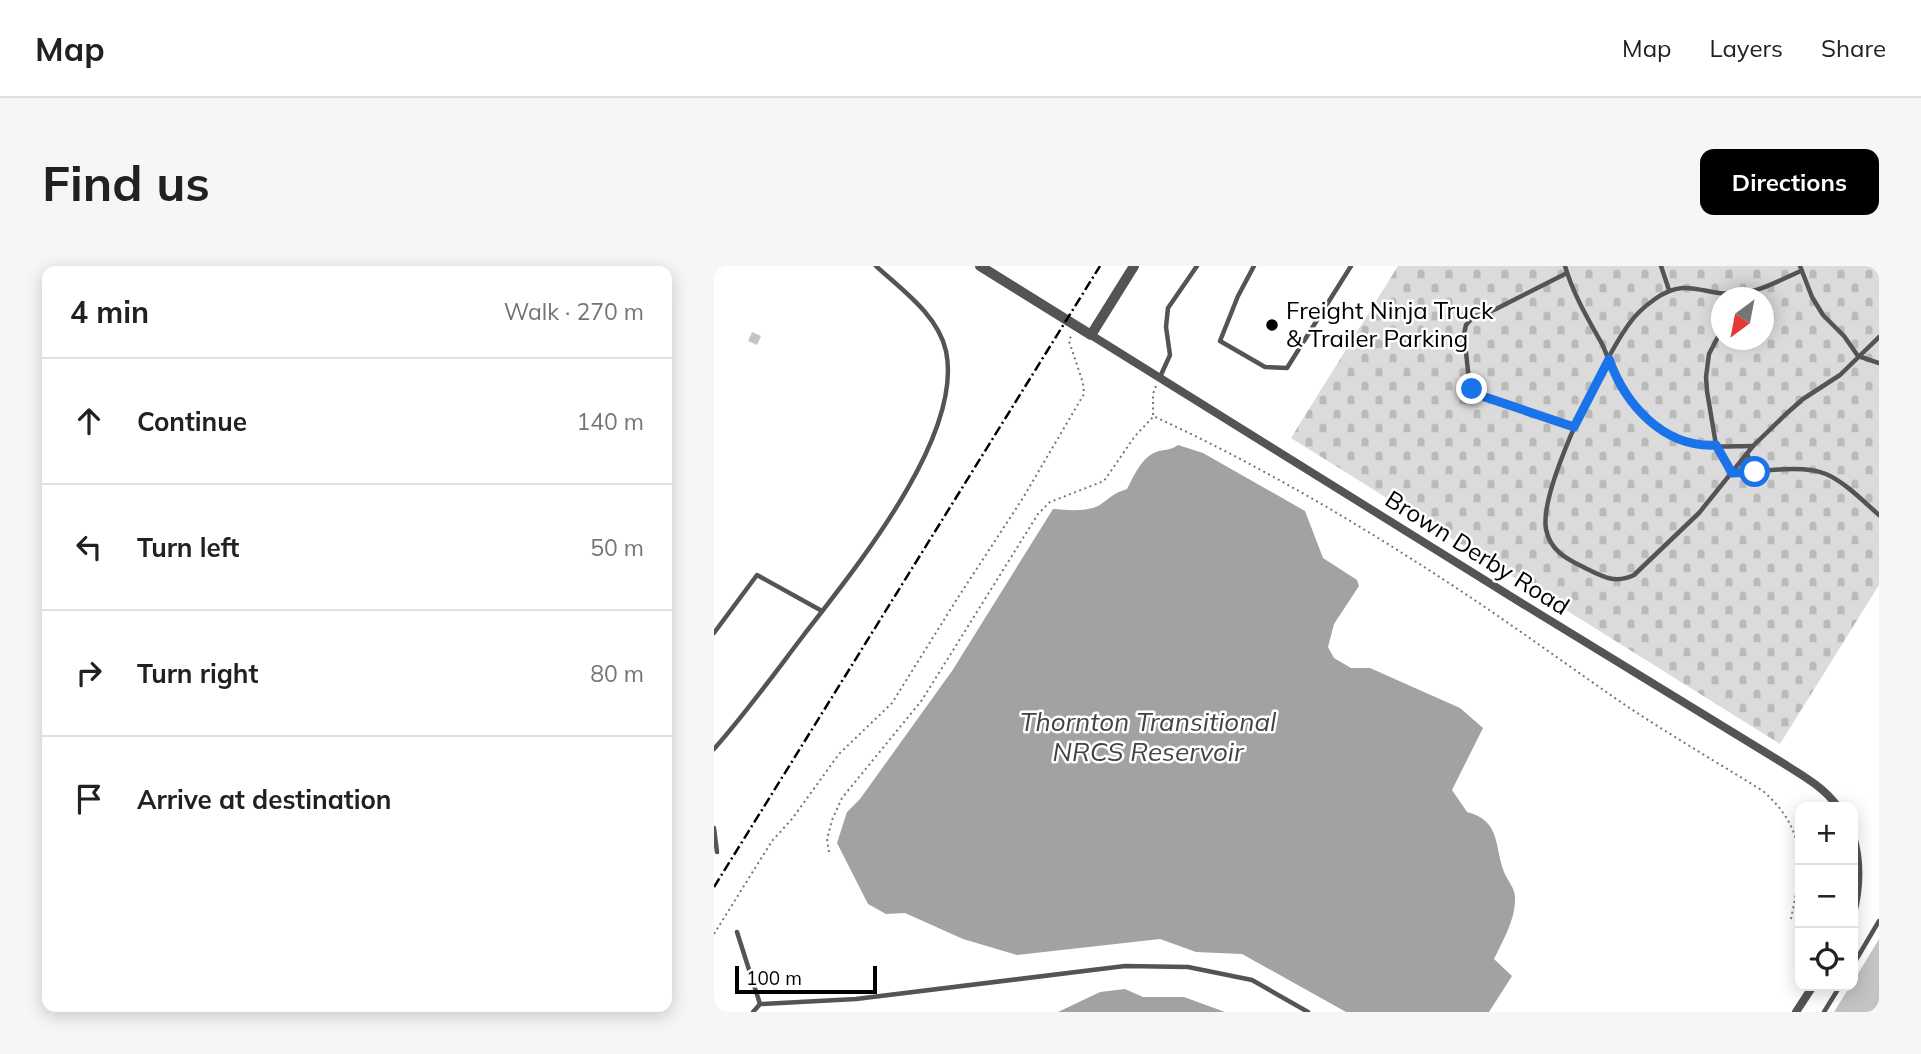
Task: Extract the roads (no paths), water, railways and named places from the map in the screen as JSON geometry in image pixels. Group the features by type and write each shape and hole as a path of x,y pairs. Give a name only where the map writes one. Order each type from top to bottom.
{"street":[{"path":"980,266 1091,335 1133,266"},
{"name":"Brown Derby Road","path":"1091,335 1811,780 1834,802"},
{"path":"1858,859 1858,892"},
{"path":"1797,1012 1810,991"}],"lane":[{"path":"714,749 822,611 896,509 933,438 948,387 946,351 930,317 876,266"},
{"path":"1160,378 1170,355 1166,327 1168,308 1196,266"},
{"path":"1254,266 1238,296 1220,341 1265,367 1287,368 1351,266"},
{"path":"1565,266 1617,381 1657,425 1684,442 1702,446 1753,446"},
{"path":"1661,266 1669,290"},
{"path":"1760,287 1801,268 1817,305 1858,356 1879,363"},
{"path":"1567,273 1496,309 1474,317 1466,325 1464,334 1469,380 1475,392 1574,427"},
{"path":"1711,291 1684,286 1669,290 1637,314 1621,336 1574,427 1547,503 1546,529 1551,543 1560,555 1612,580 1623,579 1642,569 1699,513 1753,446 1795,406 1840,375 1879,337"},
{"path":"1711,350 1706,377 1716,445 1732,473"},
{"path":"1747,454 1755,472"},
{"path":"1732,473 1799,470 1819,472 1844,485 1879,515"},
{"path":"714,631 757,575 822,611"},
{"path":"714,828 717,852"},
{"path":"1858,957 1879,921"},
{"path":"737,932 760,1004"},
{"path":"753,1012 760,1004 856,999 1125,966 1188,968 1252,980 1308,1012"},
{"path":"1824,1012 1837,991"}],"water":[{"name":"Thornton Transitional NRCS Reservoir","path":"1178,445 1203,453 1305,511 1323,558 1357,580 1359,586 1334,624 1328,647 1334,658 1351,668 1370,668 1460,708 1483,728 1452,790 1467,812 1486,821 1491,828 1504,872 1515,894 1511,921 1494,959 1512,976 1489,1012 1346,1012 1242,954 1196,952 1160,939 1017,955 963,939 905,913 886,914 868,904 837,843 847,812 860,799 952,671 1053,509 1082,510 1098,506 1127,489 1146,458"},
{"path":"1125,989 1143,997 1184,997 1225,1012 1058,1012 1100,992"}],"railway":[{"path":"714,887 1100,266"}],"place":[{"name":"Freight Ninja Truck & Trailer Parking","path":"1272,325"}]}
